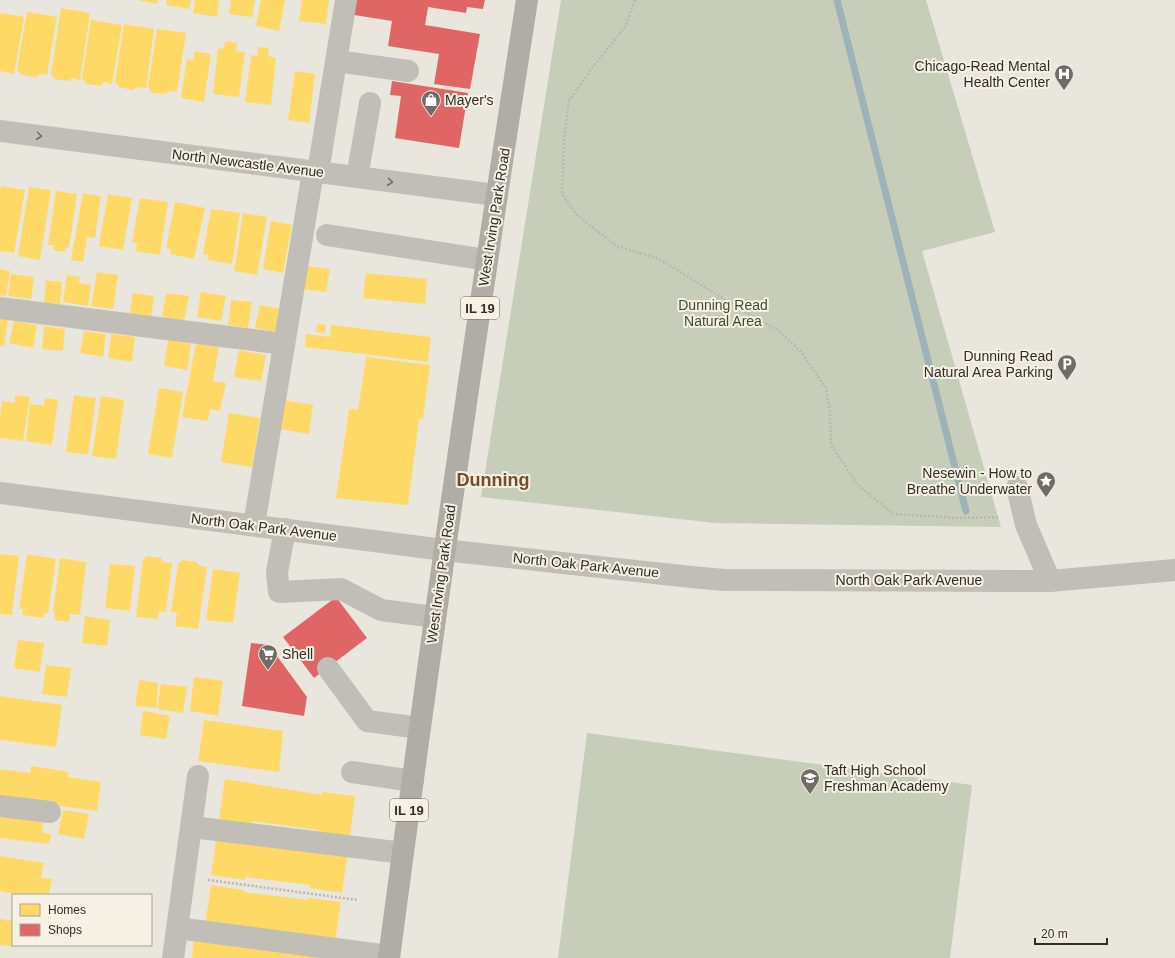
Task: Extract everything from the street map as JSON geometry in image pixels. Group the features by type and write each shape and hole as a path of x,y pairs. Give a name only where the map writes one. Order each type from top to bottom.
{"main road":[{"name":"West Irving Park Road","path":"389,957 444,550 496,195 527,0"}],"street":[{"path":"254,525 284,344 346,0"},
{"path":"336,61 408,71"},
{"path":"357,177 370,103"},
{"name":"North Newcastle Avenue","path":"0,131 496,195"},
{"path":"327,235 487,260"},
{"path":"0,308 284,344"},
{"path":"1017,487 1026,525 1050,581"},
{"name":"North Oak Park Avenue","path":"0,493 444,550 724,580 1050,581 1175,570"},
{"path":"285,529 277,572 279,592 341,589 381,610 435,618"},
{"path":"328,668 367,721 420,728"},
{"path":"352,772 413,781"},
{"path":"173,958 198,776"},
{"path":"0,806 50,812"},
{"path":"192,828 403,853"},
{"path":"177,928 389,957"}],"path":[{"path":"635,0 625,27 592,68 569,101 564,138 562,194 577,215 616,246 659,259 778,331 801,352 826,388 830,413 831,446 857,484 893,514 960,518 1024,516"},
{"path":"184,877 358,900"}],"green space":[{"name":"Dunning Read Natural Area","path":"561,0 926,0 995,232 922,251 1001,527 715,523 481,497"},
{"path":"587,733 972,785 950,958 558,958"}],"building: Homes":[{"path":"137,0 158,0 157,4"},
{"path":"167,0 191,0 189,9 166,5"},
{"path":"195,0 219,0 217,17 193,13"},
{"path":"231,0 255,0 252,17 229,14"},
{"path":"261,0 285,0 279,31 256,26"},
{"path":"302,0 329,0 326,24 299,21"},
{"path":"61,8 90,13 80,80 72,78 69,81 54,79 51,74"},
{"path":"27,12 57,17 47,75 39,74 36,77 22,75 17,69"},
{"path":"0,13 24,17 14,74 0,71"},
{"path":"91,20 122,25 112,84 104,82 100,86 86,84 82,78"},
{"path":"124,24 154,29 146,88 138,87 132,90 119,87 115,82"},
{"path":"157,29 186,33 177,92 169,91 165,94 152,93 148,87"},
{"path":"225,41 237,43 236,51 245,52 239,97 213,94 218,48 224,49"},
{"path":"258,47 269,48 268,56 276,58 271,105 245,102 251,55 257,56"},
{"path":"194,51 211,54 204,102 181,98 187,59 194,60"},
{"path":"295,71 315,74 309,123 288,120"},
{"path":"1,186 25,190 14,253 0,251"},
{"path":"29,187 51,190 40,260 18,256"},
{"path":"56,191 77,194 69,248 65,247 65,252 53,250 54,245 48,245"},
{"path":"83,193 101,196 95,238 87,237 83,262 71,260"},
{"path":"108,194 132,198 123,250 99,246"},
{"path":"140,198 168,202 160,255 136,251 137,243 132,242"},
{"path":"175,202 205,208 194,259 170,254 171,249 166,248"},
{"path":"211,209 240,213 232,264 208,260 209,255 203,254"},
{"path":"243,213 267,217 257,275 234,271"},
{"path":"271,221 292,225 283,273 263,269"},
{"path":"307,266 330,269 326,292 304,289"},
{"path":"0,269 10,271 6,296 0,295"},
{"path":"97,272 118,275 113,309 91,306"},
{"path":"366,273 427,279 425,304 363,298"},
{"path":"11,274 34,277 31,299 8,296"},
{"path":"67,275 80,277 79,283 91,285 88,306 63,302"},
{"path":"46,280 62,282 60,304 44,303"},
{"path":"201,292 226,296 221,321 197,317"},
{"path":"133,293 154,296 151,317 130,313"},
{"path":"166,293 189,296 184,321 162,318"},
{"path":"231,300 252,302 248,328 228,325"},
{"path":"260,305 281,309 277,332 255,328"},
{"path":"0,318 8,319 4,346 0,346"},
{"path":"14,321 37,325 33,348 9,343"},
{"path":"317,324 326,325 325,333 316,332"},
{"path":"331,325 431,337 428,362 305,347 306,334 330,337"},
{"path":"44,326 65,329 63,351 42,349"},
{"path":"84,331 106,334 103,357 80,353"},
{"path":"111,334 135,337 132,362 108,358"},
{"path":"168,340 191,344 187,370 164,366"},
{"path":"196,343 219,347 213,381 226,383 220,411 210,409 208,421 182,417"},
{"path":"239,350 266,355 261,381 234,377"},
{"path":"366,357 430,365 423,419 419,419 408,505 336,498 349,409 358,410"},
{"path":"159,388 183,392 172,458 148,454"},
{"path":"15,395 30,397 23,441 0,438 2,401 15,403"},
{"path":"74,395 96,398 88,455 66,452"},
{"path":"101,396 124,400 116,459 92,456"},
{"path":"45,398 58,400 52,445 26,441 30,404 44,406"},
{"path":"284,400 313,405 309,434 280,429"},
{"path":"229,413 260,418 252,467 221,462"},
{"path":"0,554 19,556 12,615 0,614"},
{"path":"27,554 56,559 48,613 45,613 44,618 22,615 23,609 19,609"},
{"path":"148,556 161,558 163,562 172,563 166,612 159,611 158,619 136,617 143,559"},
{"path":"60,558 86,562 80,615 70,614 69,622 54,620 55,613 53,612"},
{"path":"183,560 196,562 200,566 207,567 198,629 175,626 177,613 171,612 178,564"},
{"path":"110,564 135,566 130,611 105,608"},
{"path":"213,569 240,573 233,623 206,620"},
{"path":"85,616 110,620 107,646 82,643"},
{"path":"18,640 44,643 40,672 14,668"},
{"path":"46,665 71,668 67,697 42,694"},
{"path":"194,677 223,681 218,716 190,711"},
{"path":"139,680 158,683 156,708 135,706"},
{"path":"161,684 187,687 183,713 157,709"},
{"path":"0,696 62,705 56,747 0,740"},
{"path":"143,711 170,716 166,739 140,735"},
{"path":"204,720 283,731 279,772 198,761"},
{"path":"31,766 69,772 68,777 101,782 97,811 0,797 0,769 30,773"},
{"path":"225,779 322,795 322,792 355,796 350,837 317,832 318,830 253,821 252,824 219,820"},
{"path":"63,810 89,814 84,839 58,834"},
{"path":"0,812 44,818 42,832 51,834 49,844 0,838"},
{"path":"217,834 348,851 342,893 310,888 310,885 245,877 245,880 211,875"},
{"path":"0,856 44,863 41,878 52,879 49,894 16,894 0,891"},
{"path":"211,885 243,890 244,892 308,900 308,898 341,902 335,942 205,925"},
{"path":"0,919 12,921 12,946 18,946 18,947 0,945"},
{"path":"194,937 328,958 192,958"}],"building: Shops":[{"path":"350,0 485,0 483,9 467,7 466,13 428,7 425,25 480,34 470,89 434,84 439,54 388,46 392,21 348,14"},
{"name":"Mayer's","path":"392,81 468,93 459,148 395,138 401,96 390,95"},
{"name":"Shell","path":"336,597 367,638 314,678 283,637"},
{"name":"Shell","path":"251,643 269,645 307,697 304,716 242,706"}],"waterway":[{"path":"837,0 966,511"}],"place":[{"name":"Chicago-Read Mental Health Center","path":"1064,91"},
{"name":"Mayer's","path":"431,117"},
{"name":"Dunning Read Natural Area Parking","path":"1067,381"},
{"name":"Nesewin - How to Breathe Underwater","path":"1046,498"},
{"name":"Shell","path":"268,671"},
{"name":"Taft High School Freshman Academy","path":"810,795"}],"district":[{"name":"Dunning","path":"493,480"}]}
